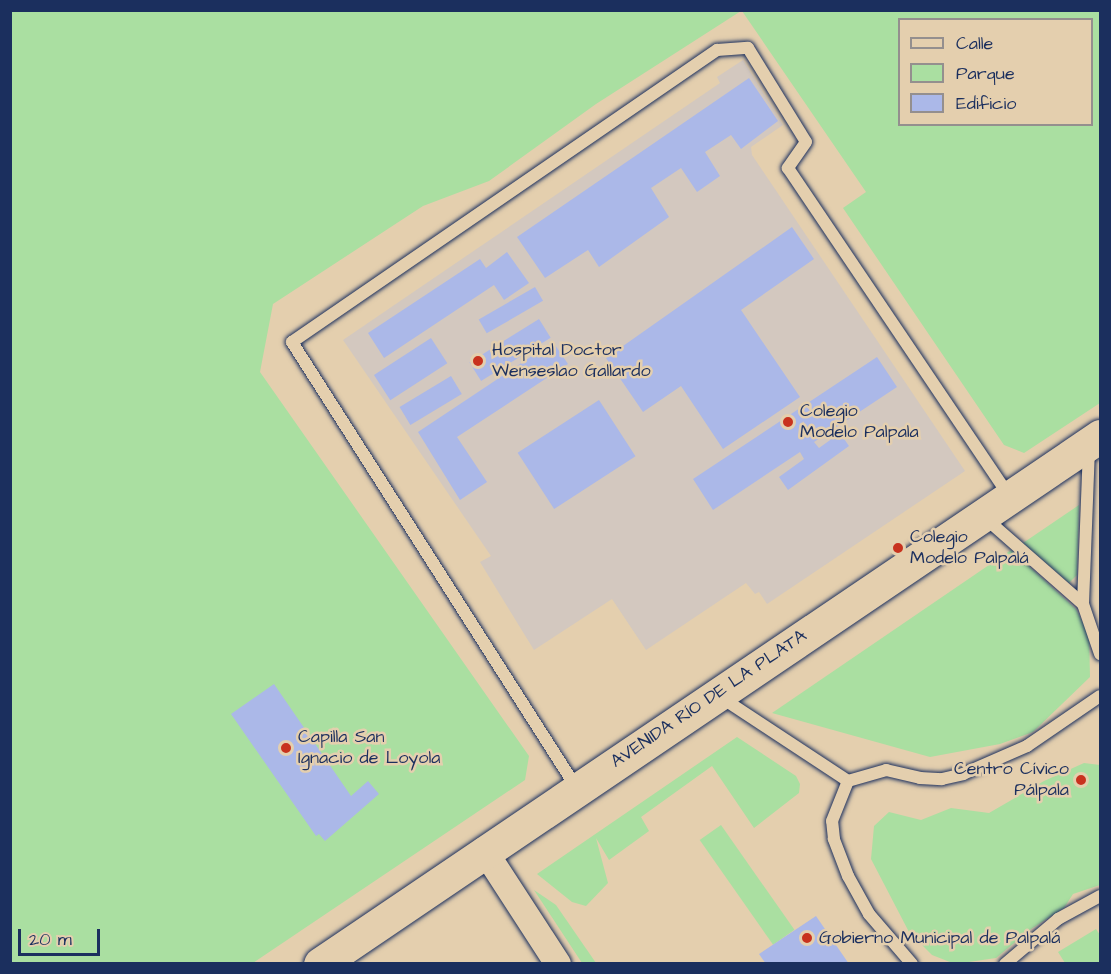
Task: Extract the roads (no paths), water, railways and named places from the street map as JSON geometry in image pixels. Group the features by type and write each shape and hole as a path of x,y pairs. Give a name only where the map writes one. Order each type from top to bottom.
{"main road":[{"name":"AVENIDA RÍO DE LA PLATA","path":"320,963 576,787 1095,440"}],"street":[{"path":"484,850 558,963"}],"lane":[{"path":"576,787 292,342 717,50 748,48 806,142 789,168 1011,498"},
{"path":"1095,440 1083,604 1101,654"},
{"path":"983,516 1083,604"},
{"path":"716,694 848,781 886,770 920,778 963,774 1026,746 1101,696"},
{"path":"848,781 832,820 834,839 848,876 869,914 912,963"},
{"path":"1005,963 1058,919 1101,896"}],"place":[{"name":"Hospital Doctor Wenseslao Gallardo","path":"478,361"},
{"name":"Colegio Modelo Palpala","path":"788,422"},
{"name":"Colegio Modelo Palpalá","path":"898,548"},
{"name":"Capilla San Ignacio de Loyola","path":"286,748"},
{"name":"Centro Cívico Pálpala","path":"1081,780"},
{"name":"Gobierno Municipal de Palpalá","path":"807,938"}]}
